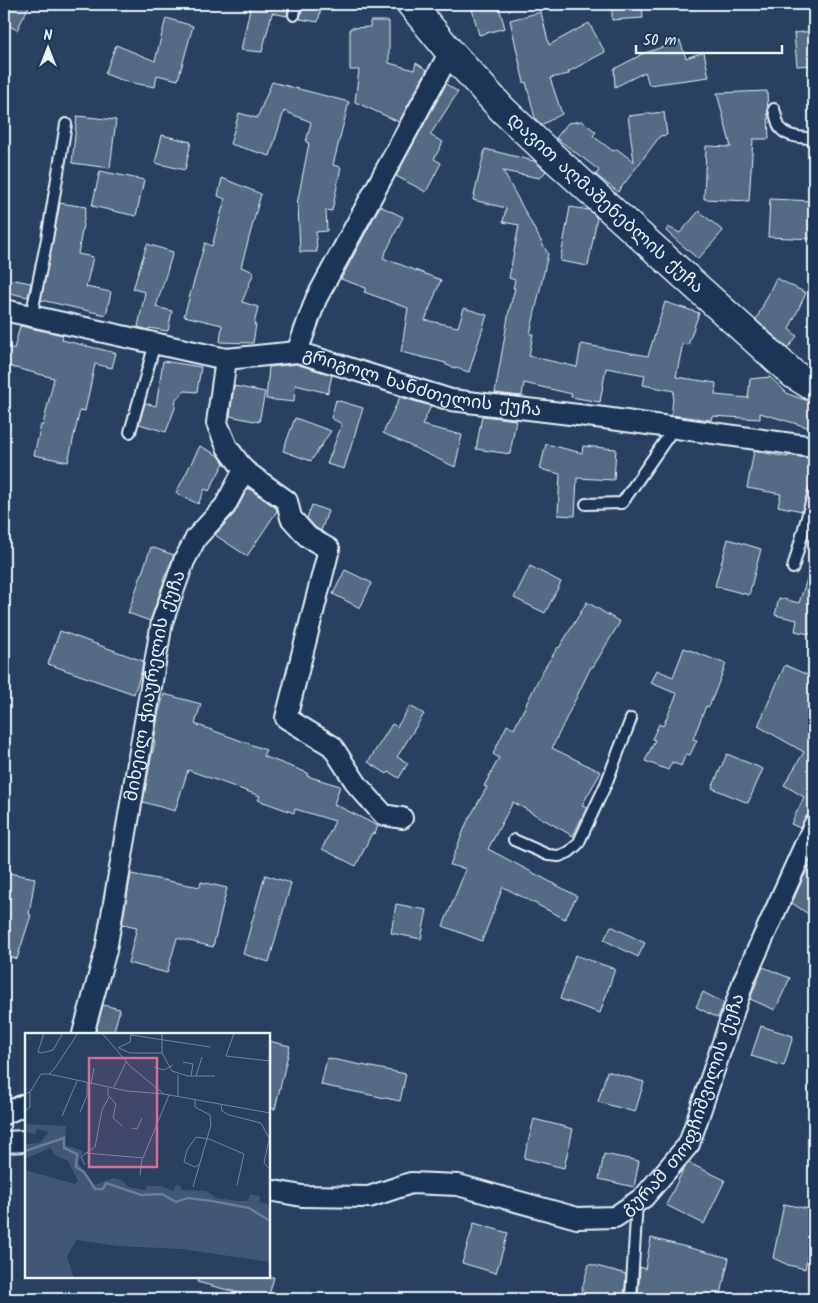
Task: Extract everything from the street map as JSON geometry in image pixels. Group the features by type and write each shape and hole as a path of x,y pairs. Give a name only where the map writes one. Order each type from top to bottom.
{"street":[{"name":"დავით აღმაშენებლის ქუჩა","path":"411,4 450,52 503,110 552,157 793,374 814,387"},
{"path":"297,352 316,299 450,52"},
{"name":"გრიგოლ ხანძთელის ქუჩა","path":"4,310 226,359 297,352 452,400 814,447"},
{"path":"226,359 217,423 227,447 244,470 287,500 291,518 308,537 329,550 286,718 332,746 358,786 384,815 402,818"},
{"name":"მიხეილ ჭიაურელის ქუჩა","path":"83,1033 106,950 162,622 184,560 196,538 225,506 244,470"},
{"name":"გურამ თოფჩიშვილის ქუჩა","path":"270,1190 302,1196 369,1197 411,1183 458,1185 577,1218 615,1218 644,1197 689,1144 744,980 814,826"},
{"path":"4,1114 25,1104"},
{"path":"4,1142 25,1141"}],"lane":[{"path":"294,14 296,4"},
{"path":"774,109 779,128 783,131 790,135 814,139"},
{"path":"31,317 47,239 66,124"},
{"path":"130,432 155,344"},
{"path":"586,504 622,503 674,428"},
{"path":"794,568 814,492"},
{"path":"514,840 548,855 559,856 569,852 578,844 606,784 631,720"},
{"path":"631,1299 637,1202"}],"building":[{"path":"4,4 30,4 17,30 4,23"},
{"path":"251,4 289,4 287,16 272,13 262,52 241,50"},
{"path":"303,4 322,4 318,22 300,19"},
{"path":"490,4 498,4 505,28 479,35 472,9"},
{"path":"612,4 642,4 643,18 612,20"},
{"path":"541,12 549,45 589,23 605,52 568,72 569,74 550,78 562,114 541,125 535,118 526,82 524,83 510,20"},
{"path":"166,18 193,26 178,80 157,75 155,87 127,82 105,74 116,45 155,61"},
{"path":"370,21 389,21 389,63 414,70 416,63 427,70 399,122 355,102 359,70 350,70 350,28 370,27"},
{"path":"814,31 814,65 797,66 794,33"},
{"path":"680,41 686,58 704,52 709,77 649,85 645,72 615,87 614,69 639,55"},
{"path":"272,82 349,102 333,165 341,167 332,211 326,210 327,231 316,232 317,252 300,252 297,204 309,143 306,142 311,122 284,111 270,156 230,144 239,113 257,118"},
{"path":"446,84 458,92 430,135 443,142 434,159 441,163 426,192 396,176"},
{"path":"767,91 769,139 753,139 749,201 704,199 706,146 731,147 717,93"},
{"path":"664,112 667,135 660,136 618,192 596,175 599,170 556,138 568,123 582,121 596,132 593,136 613,151 617,149 634,162 628,116"},
{"path":"77,116 116,120 110,168 72,163"},
{"path":"162,135 191,142 185,170 155,163"},
{"path":"485,149 534,161 546,171 540,178 503,171 548,254 530,334 533,334 529,356 577,367 581,344 648,356 665,302 699,313 688,345 683,343 676,377 716,383 715,395 748,398 750,379 770,377 788,394 814,403 814,429 760,413 760,419 712,416 711,420 671,415 674,391 643,385 645,375 606,368 600,402 571,397 572,394 524,383 522,396 495,393 509,311 515,288 513,288 515,280 509,278 519,225 503,222 506,208 473,200"},
{"path":"100,171 144,180 136,216 92,206"},
{"path":"222,178 261,194 241,267 254,272 242,302 258,307 253,343 220,342 222,325 184,316 205,243 212,246 225,199 218,196"},
{"path":"770,199 814,201 814,239 768,237"},
{"path":"60,203 86,207 78,254 93,257 86,287 111,292 106,315 41,300"},
{"path":"380,206 403,217 383,258 441,280 425,320 458,327 464,308 487,315 469,372 446,365 446,363 401,352 408,308 364,292 366,288 341,279"},
{"path":"570,207 589,210 597,218 588,266 560,261"},
{"path":"699,211 723,231 698,259 666,231 668,227 680,233"},
{"path":"147,244 173,252 156,307 172,311 168,331 149,328 149,330 138,327 145,292 133,289"},
{"path":"4,278 31,283 28,297 4,292"},
{"path":"776,278 806,293 789,329 797,336 788,348 756,320"},
{"path":"20,326 63,335 62,340 116,353 112,368 95,364 85,411 80,410 68,462 34,455 54,378 4,365 4,345 14,349"},
{"path":"163,361 201,367 197,392 185,391 176,399 175,408 166,432 139,424 145,403 156,406"},
{"path":"296,364 332,375 328,393 295,385 294,402 266,399 269,367"},
{"path":"234,386 265,392 259,422 230,416"},
{"path":"400,397 431,406 422,425 462,435 455,467 383,433"},
{"path":"336,400 363,408 344,469 327,464 342,424 331,418"},
{"path":"482,416 516,420 510,454 476,449"},
{"path":"295,418 331,431 311,461 283,451"},
{"path":"546,444 582,453 583,446 616,449 614,480 577,478 575,516 558,515 560,474 540,469"},
{"path":"200,446 219,456 224,463 209,491 205,489 198,504 176,493"},
{"path":"754,451 814,459 814,485 808,490 802,511 778,506 781,494 747,488"},
{"path":"248,488 276,508 277,511 247,556 215,535 234,514"},
{"path":"312,505 328,511 321,531 307,518"},
{"path":"728,539 761,549 749,595 715,586"},
{"path":"151,547 174,555 150,621 128,613"},
{"path":"530,566 561,582 545,613 514,598"},
{"path":"811,567 814,568 814,635 795,631 797,620 775,615 779,598 799,603"},
{"path":"345,570 372,583 360,608 333,594"},
{"path":"587,602 620,622 593,667 591,667 552,748 601,772 582,805 587,807 573,836 513,802 488,849 577,896 565,919 503,887 482,941 443,926 466,869 450,865 467,822 487,787 484,786 499,758 493,754 507,725 514,729 542,672"},
{"path":"60,631 143,661 134,694 48,664"},
{"path":"684,648 726,664 709,707 706,706 693,739 697,740 690,755 686,754 681,766 672,762 668,770 645,761 655,740 652,739 659,724 663,726 677,694 651,683 657,670 673,677"},
{"path":"785,665 814,678 814,702 807,719 814,723 814,813 807,816 800,828 791,824 804,797 784,785 804,752 758,726"},
{"path":"164,694 201,704 195,724 266,750 263,756 308,773 307,776 340,786 334,804 378,826 375,834 372,833 356,866 322,849 335,821 295,809 294,813 258,800 260,796 188,770 175,811 143,802 155,743 158,715"},
{"path":"410,706 424,714 397,757 408,763 399,778 389,772 387,774 368,762 392,724 397,727"},
{"path":"727,754 763,769 748,803 712,788"},
{"path":"814,860 814,918 792,903 803,878"},
{"path":"4,872 35,878 29,914 31,915 17,959 4,955"},
{"path":"131,874 200,887 201,882 227,888 213,947 177,938 167,973 128,963 137,927 122,924"},
{"path":"265,875 291,883 269,962 243,954"},
{"path":"396,904 427,910 421,939 391,933"},
{"path":"611,926 645,943 638,957 604,940"},
{"path":"575,955 615,969 600,1013 560,999"},
{"path":"763,967 790,978 775,1010 750,999"},
{"path":"703,992 724,1003 718,1018 696,1007"},
{"path":"103,1005 120,1009 113,1033 95,1033"},
{"path":"761,1026 793,1036 784,1066 751,1056"},
{"path":"270,1041 290,1046 275,1109 270,1108"},
{"path":"327,1058 406,1074 400,1101 321,1085"},
{"path":"607,1071 644,1082 635,1112 598,1102"},
{"path":"534,1119 573,1129 564,1168 524,1158"},
{"path":"604,1154 639,1161 634,1187 599,1179"},
{"path":"689,1163 725,1180 704,1224 666,1205 684,1168"},
{"path":"784,1204 814,1210 814,1222 805,1269 788,1265 773,1258"},
{"path":"474,1223 508,1233 496,1273 462,1263"},
{"path":"651,1238 729,1258 720,1299 638,1299 640,1267 645,1269"},
{"path":"589,1264 626,1274 624,1299 579,1299"},
{"path":"274,1277 268,1299 197,1282 198,1278"}]}
